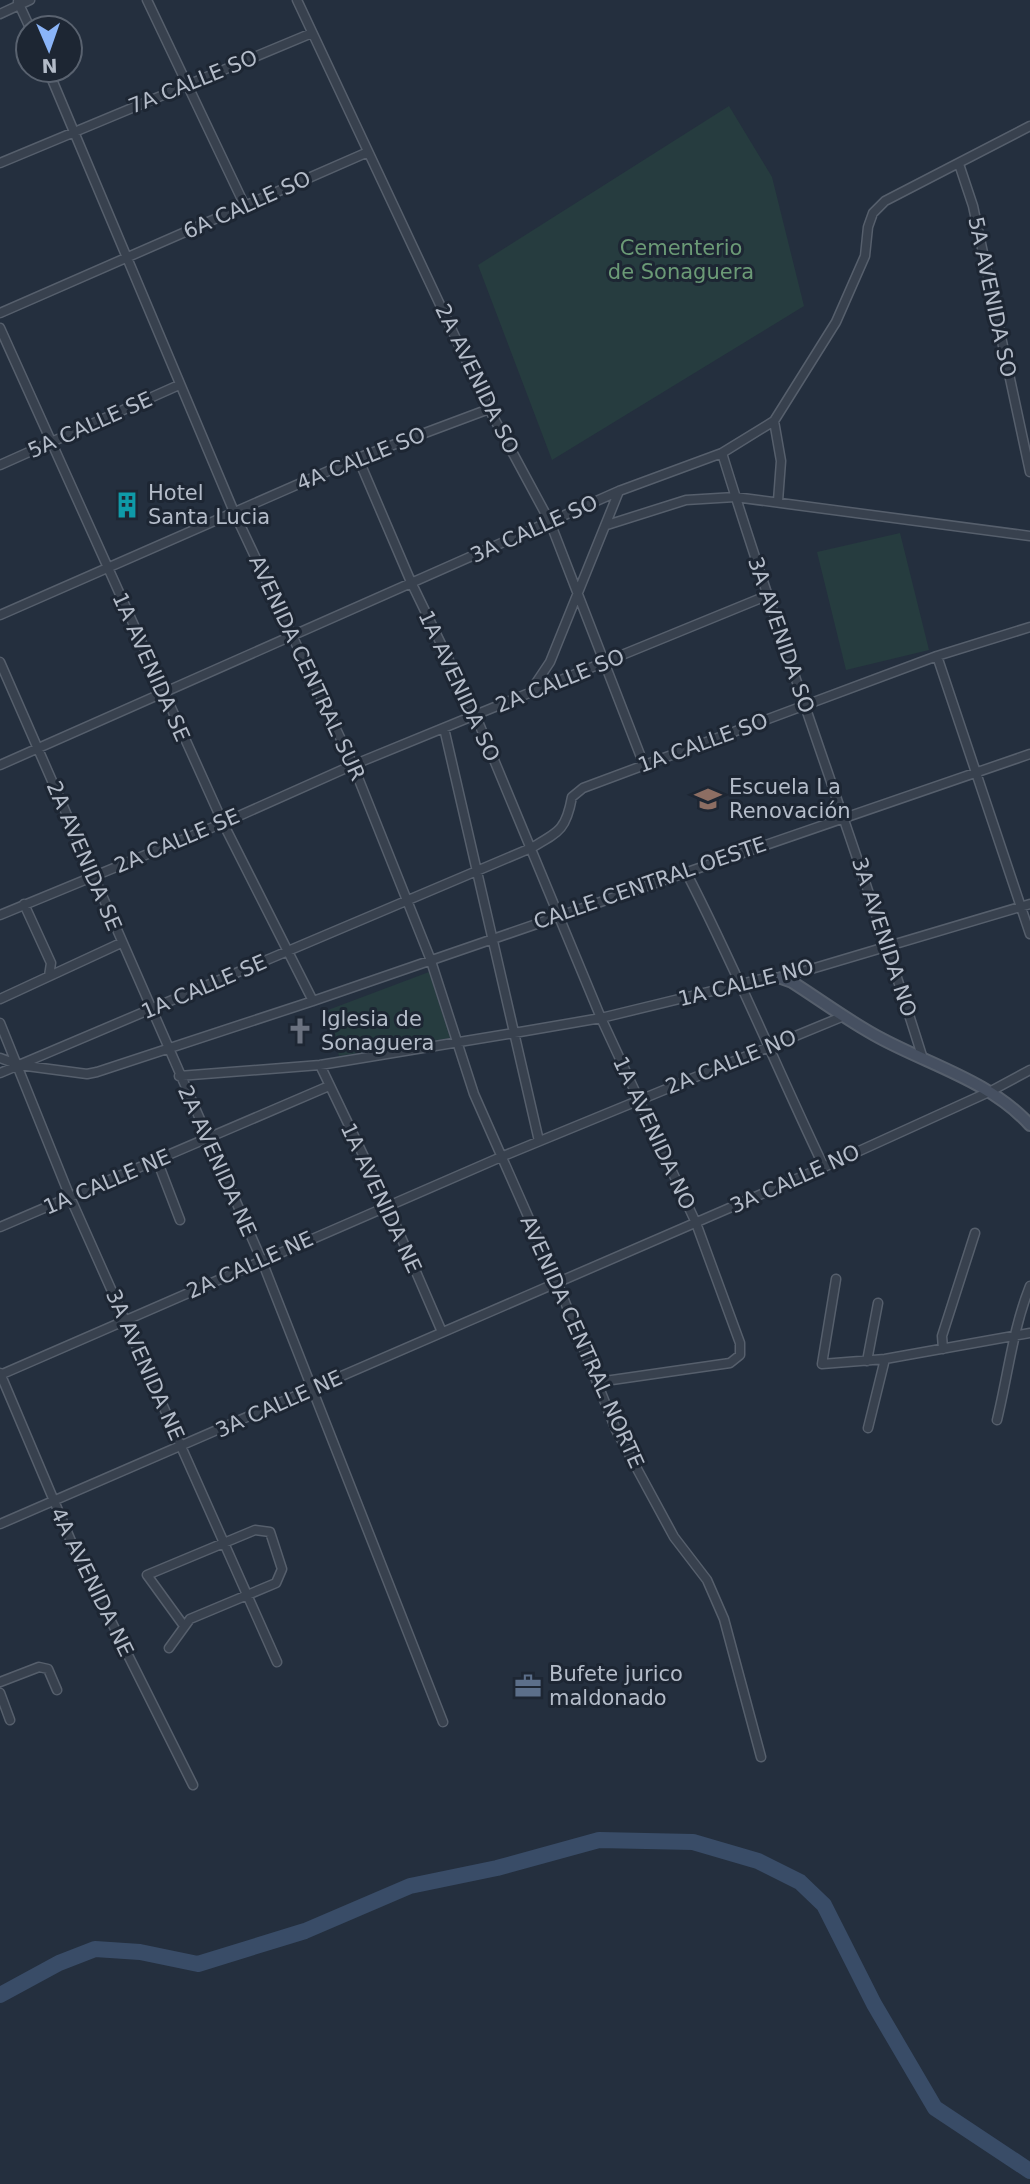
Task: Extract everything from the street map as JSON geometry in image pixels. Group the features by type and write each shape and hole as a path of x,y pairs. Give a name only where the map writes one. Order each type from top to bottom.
{"street":[{"path":"0,14 19,2 30,0"},
{"path":"147,0 245,206"},
{"name":"2A AVENIDA SO","path":"297,0 489,409 550,522 644,765"},
{"name":"7A CALLE SO","path":"0,163 312,33"},
{"name":"AVENIDA CENTRAL SUR","path":"54,84 234,512 353,765 430,958"},
{"path":"778,501 781,461 774,421 835,322 865,256 868,227 873,213 885,201 1030,126"},
{"name":"6A CALLE SO","path":"0,313 368,152"},
{"name":"5A AVENIDA SO","path":"959,164 973,206 1030,472"},
{"name":"1A AVENIDA SE","path":"0,328 162,692 223,823 313,1001"},
{"name":"5A CALLE SE","path":"0,465 179,385"},
{"name":"4A CALLE SO","path":"0,615 358,458 489,409"},
{"name":"3A CALLE SO","path":"0,765 619,491 722,453 774,421"},
{"name":"3A AVENIDA SO","path":"722,453 766,596 843,816"},
{"name":"1A AVENIDA SO","path":"358,458 411,582 475,714 557,915"},
{"path":"530,692 550,662 619,491"},
{"path":"607,525 686,500 735,496 1030,536"},
{"name":"2A CALLE SO","path":"353,765 766,596"},
{"name":"1A CALLE SO","path":"407,900 531,848 557,834 567,823 572,797 583,788 937,656 1030,627"},
{"path":"937,656 1030,934"},
{"name":"2A AVENIDA SE","path":"0,662 167,1049"},
{"path":"444,728 539,1141"},
{"name":"CALLE CENTRAL OESTE","path":"0,1058 19,1065 88,1073 313,1001 430,958 1030,754"},
{"name":"2A CALLE SE","path":"0,915 223,823 353,765"},
{"name":"3A AVENIDA NO","path":"843,816 923,1059"},
{"path":"686,872 714,925 767,1047 824,1167"},
{"name":"1A CALLE SE","path":"0,1073 407,900"},
{"name":"1A CALLE NO","path":"457,1042 601,1018 739,985 781,978 1030,904"},
{"path":"24,905 51,963 49,976"},
{"name":"1A AVENIDA NO","path":"557,915 695,1223 740,1343 740,1355 730,1363 598,1382"},
{"path":"0,999 121,943"},
{"name":"AVENIDA CENTRAL NORTE","path":"430,958 474,1094 557,1282 616,1430 674,1537 707,1580 723,1619 761,1757"},
{"path":"781,978 923,1059 991,1091 1014,1107 1030,1125"},
{"name":"2A CALLE NO","path":"501,1157 844,1016"},
{"name":"3A AVENIDA NE","path":"0,1023 70,1197 277,1662"},
{"path":"179,1076 320,1065 457,1042"},
{"name":"2A AVENIDA NE","path":"167,1049 262,1261 443,1722"},
{"name":"1A AVENIDA NE","path":"320,1065 388,1207 442,1332"},
{"name":"3A CALLE NO","path":"557,1282 824,1167 991,1091 1030,1070"},
{"name":"1A CALLE NE","path":"0,1227 329,1086"},
{"name":"2A CALLE NE","path":"0,1374 501,1157"},
{"path":"157,1160 180,1220"},
{"path":"943,1349 942,1336 975,1233"},
{"path":"836,1279 822,1364 867,1362 1030,1332"},
{"name":"3A CALLE NE","path":"0,1524 557,1282"},
{"path":"998,1420 1017,1335 1017,1317 1030,1286"},
{"path":"867,1362 878,1303"},
{"path":"868,1428 885,1359"},
{"name":"4A AVENIDA NE","path":"0,1374 52,1501 193,1785"},
{"path":"169,1648 190,1619 276,1583 281,1576 270,1532 260,1529 147,1575 184,1626"},
{"path":"0,1682 39,1667 48,1669 57,1690"},
{"path":"0,1693 10,1720"}],"green space":[{"name":"Cementerio de Sonaguera","path":"729,106 772,177 804,306 552,460 478,265"},
{"path":"900,533 929,650 846,670 817,552"},
{"path":"429,972 450,1038 339,1056 328,1010"}],"waterway":[{"path":"0,1995 59,1963 95,1949 140,1952 198,1964 305,1931 410,1886 497,1868 599,1840 693,1842 758,1861 800,1882 824,1905 874,2004 935,2108 1030,2171"}],"place":[{"name":"Hotel Santa Lucia","path":"127,505"},
{"name":"Escuela La Renovación","path":"708,799"},
{"name":"Iglesia de Sonaguera","path":"300,1031"},
{"name":"Bufete jurico maldonado","path":"528,1686"}]}
